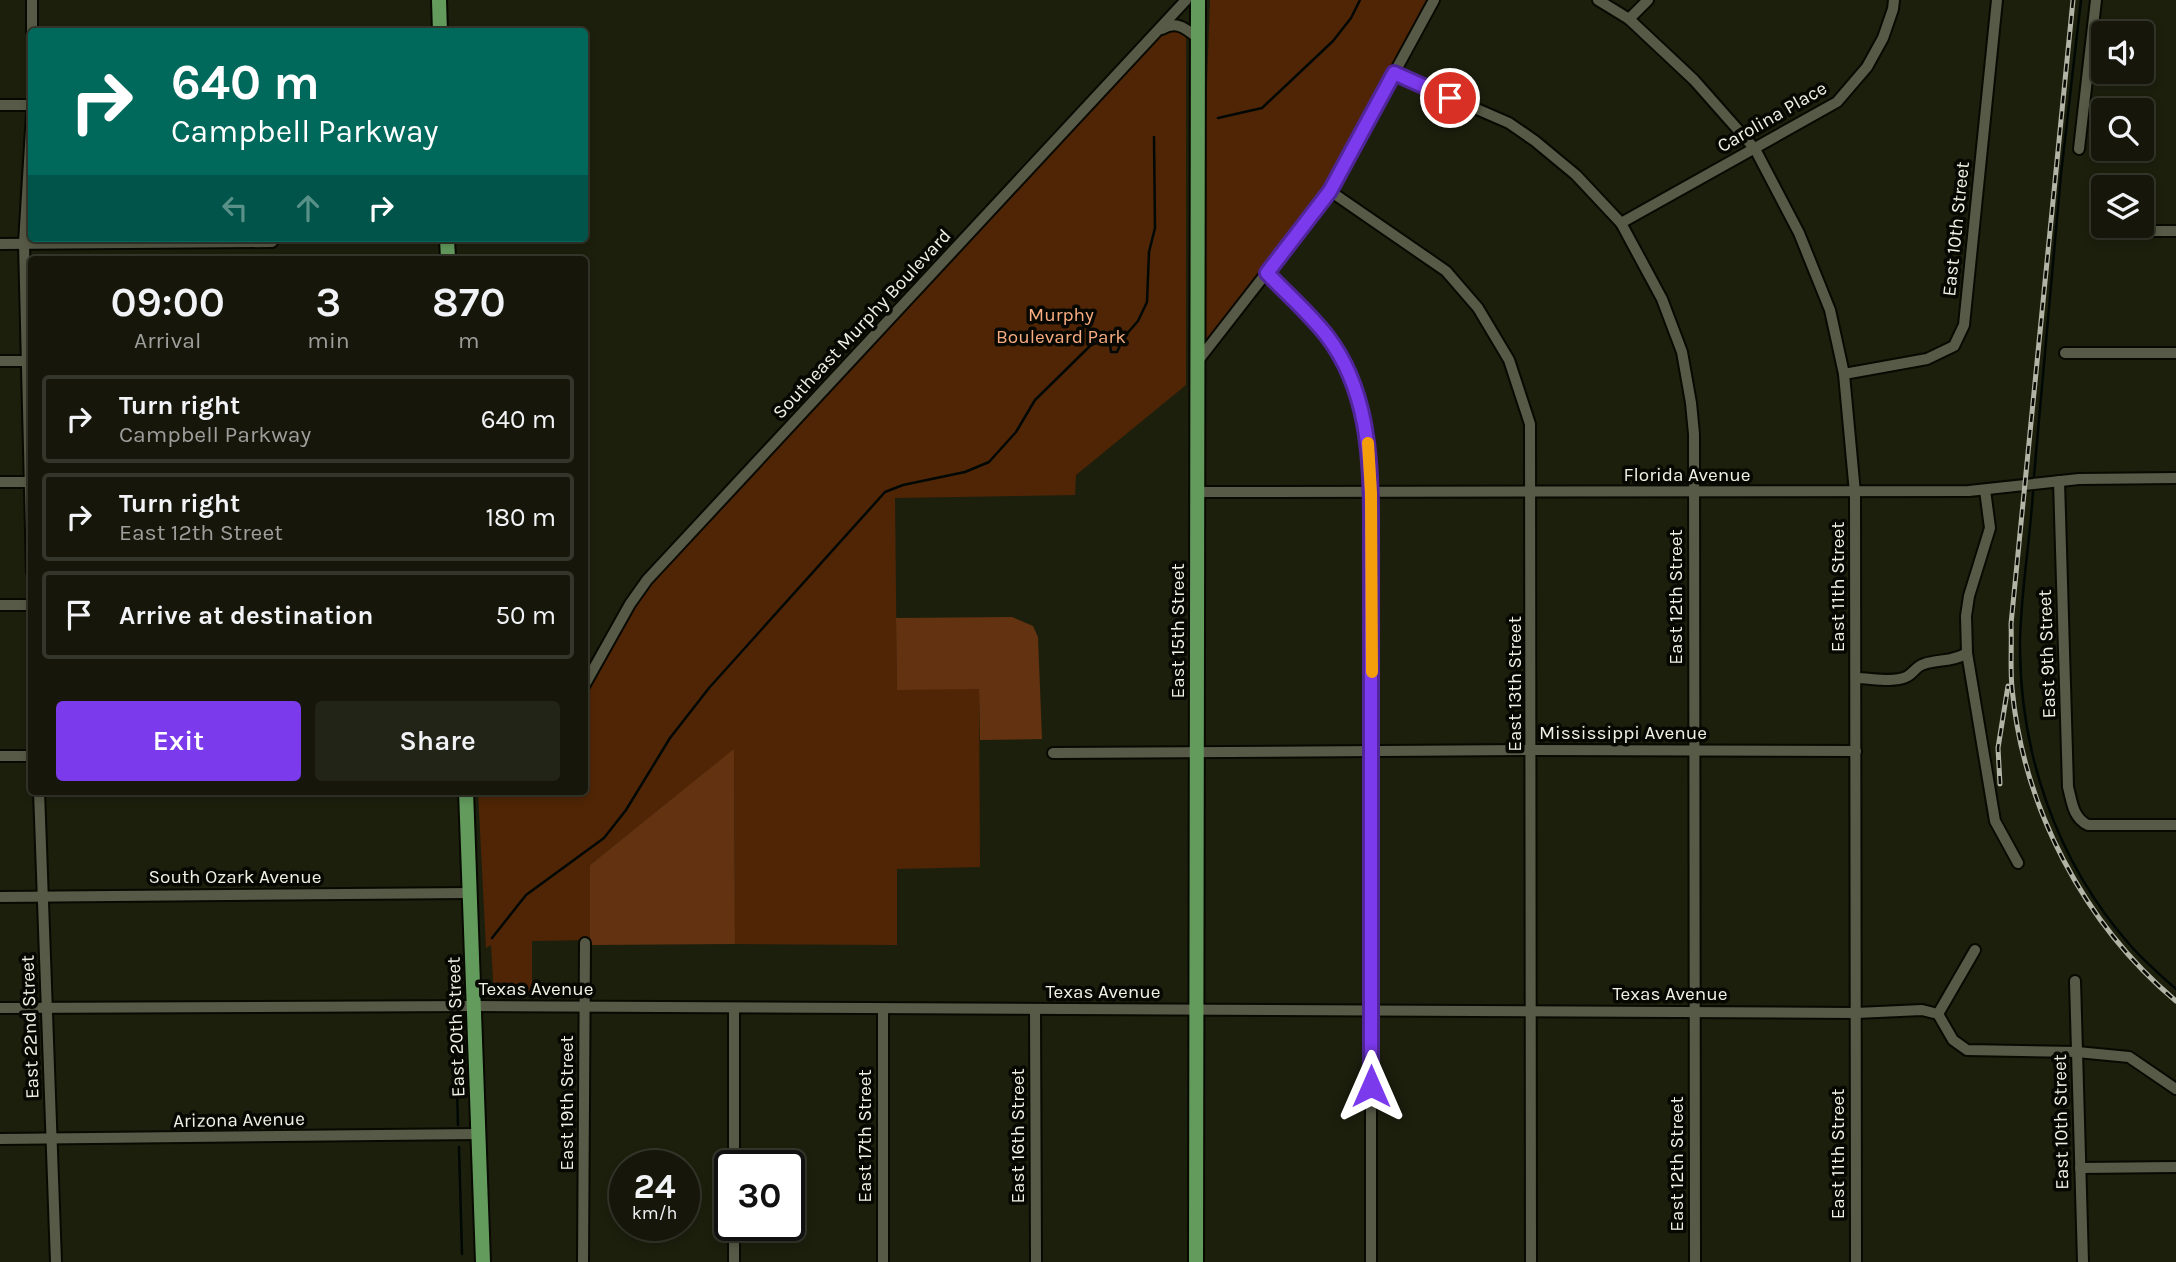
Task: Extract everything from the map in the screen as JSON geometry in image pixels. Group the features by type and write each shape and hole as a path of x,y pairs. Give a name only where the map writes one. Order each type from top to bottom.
{"main road":[{"path":"439,0 440,28"},
{"name":"East 15th Street","path":"1196,1262 1198,0"},
{"name":"East 20th Street","path":"466,795 483,1262"}],"street":[{"path":"32,0 32,28"},
{"name":"Southeast Murphy Boulevard","path":"588,679 630,604 647,580 1186,0"},
{"path":"1197,362 1330,191 1434,0"},
{"name":"East 11th Street","path":"1598,0 1629,19 1694,80 1755,149 1799,233 1830,310 1844,373 1855,493 1856,1262"},
{"path":"1629,19 1647,0"},
{"name":"Carolina Place","path":"1621,223 1837,102 1867,68 1883,38 1894,0"},
{"name":"East 10th Street","path":"1844,373 1927,359 1954,346 1964,325 1997,0"},
{"path":"2078,149 2096,0"},
{"path":"1157,32 1167,26 1179,25 1198,38"},
{"name":"East 12th Street","path":"1394,73 1509,123 1576,175 1621,223 1662,299 1682,352 1692,413 1695,1262"},
{"path":"0,105 28,105"},
{"path":"0,361 28,361 24,243 28,178"},
{"name":"East 13th Street","path":"1330,191 1446,271 1478,308 1509,360 1531,424 1531,1262"},
{"path":"2154,230 2176,230"},
{"path":"0,244 272,242"},
{"path":"1267,273 1328,337 1352,382 1368,433 1371,493 1372,751 1371,1262"},
{"path":"2066,353 2176,353"},
{"name":"Florida Avenue","path":"1197,492 1855,493 1984,489 2059,481 2176,478"},
{"name":"East 9th Street","path":"2059,481 2068,787 2073,807 2079,820 2088,825 2176,825"},
{"path":"0,482 28,482"},
{"path":"1984,489 1990,528 1969,596 1966,653 1995,821 2018,863"},
{"path":"0,605 28,605"},
{"path":"1856,678 1899,679 1910,675 1915,668 1923,664 1955,660 1966,653"},
{"name":"Mississippi Avenue","path":"1053,753 1856,751"},
{"path":"0,756 28,756"},
{"name":"East 22nd Street","path":"39,795 56,1262"},
{"name":"South Ozark Avenue","path":"0,897 470,893"},
{"name":"East 19th Street","path":"583,1262 585,943"},
{"path":"1975,950 1938,1014 1952,1040 1967,1050 2077,1052 2129,1057 2176,1089"},
{"name":"East 10th Street","path":"2075,981 2082,1262"},
{"name":"Texas Avenue","path":"0,1008 585,1006 1856,1013 1922,1010 1938,1014"},
{"path":"734,1008 734,1150"},
{"name":"East 17th Street","path":"883,1009 883,1262"},
{"name":"East 16th Street","path":"1035,1009 1036,1262"},
{"name":"Arizona Avenue","path":"0,1139 480,1134"},
{"path":"2080,1168 2176,1167"},
{"path":"734,1241 734,1262"}],"green space":[{"path":"1210,0 1434,0 1330,191 1197,362"},
{"name":"Murphy Boulevard Park","path":"1171,29 1184,32 1186,38 1186,385 1076,475 1075,495 895,498 897,689 979,689 980,867 897,869 897,945 735,944 734,750 590,865 590,940 532,941 532,996 494,996 491,945 486,948 478,795 588,795 588,690 630,610 656,577 1165,31"}],"shaded area":[{"path":"1012,617 1033,626 1038,637 1042,739 980,740 979,689 897,690 896,618"},
{"path":"734,749 735,944 590,945 590,865"}],"waterway":[{"path":"1218,118 1262,108 1333,41 1351,18 1360,0"},
{"path":"2034,476 2061,174 2081,0"},
{"path":"492,938 526,895 604,838 626,810 670,738 709,688 885,492 903,485 965,472 989,462 1016,432 1035,400 1092,344 1106,342 1110,344 1111,352 1117,352 1147,302 1149,252 1155,228 1154,137"},
{"path":"2033,492 2020,641 2026,724 2035,764 2062,841 2081,878 2130,945 2176,989"},
{"path":"454,993 456,963"},
{"path":"455,1015 458,1125"},
{"path":"459,1147 462,1254"}],"railway":[{"path":"2073,0 2011,624 2012,688 2018,732 2029,776 2044,819 2064,860 2087,900 2113,936 2143,970 2176,1001"},
{"path":"2000,784 1998,748 2008,686"}],"slow traffic":[{"path":"1368,443 1371,493 1372,672"}],"route":[{"path":"1371,1086 1371,493 1368,433 1352,382 1328,337 1267,273 1330,191 1394,73 1450,98"}]}
